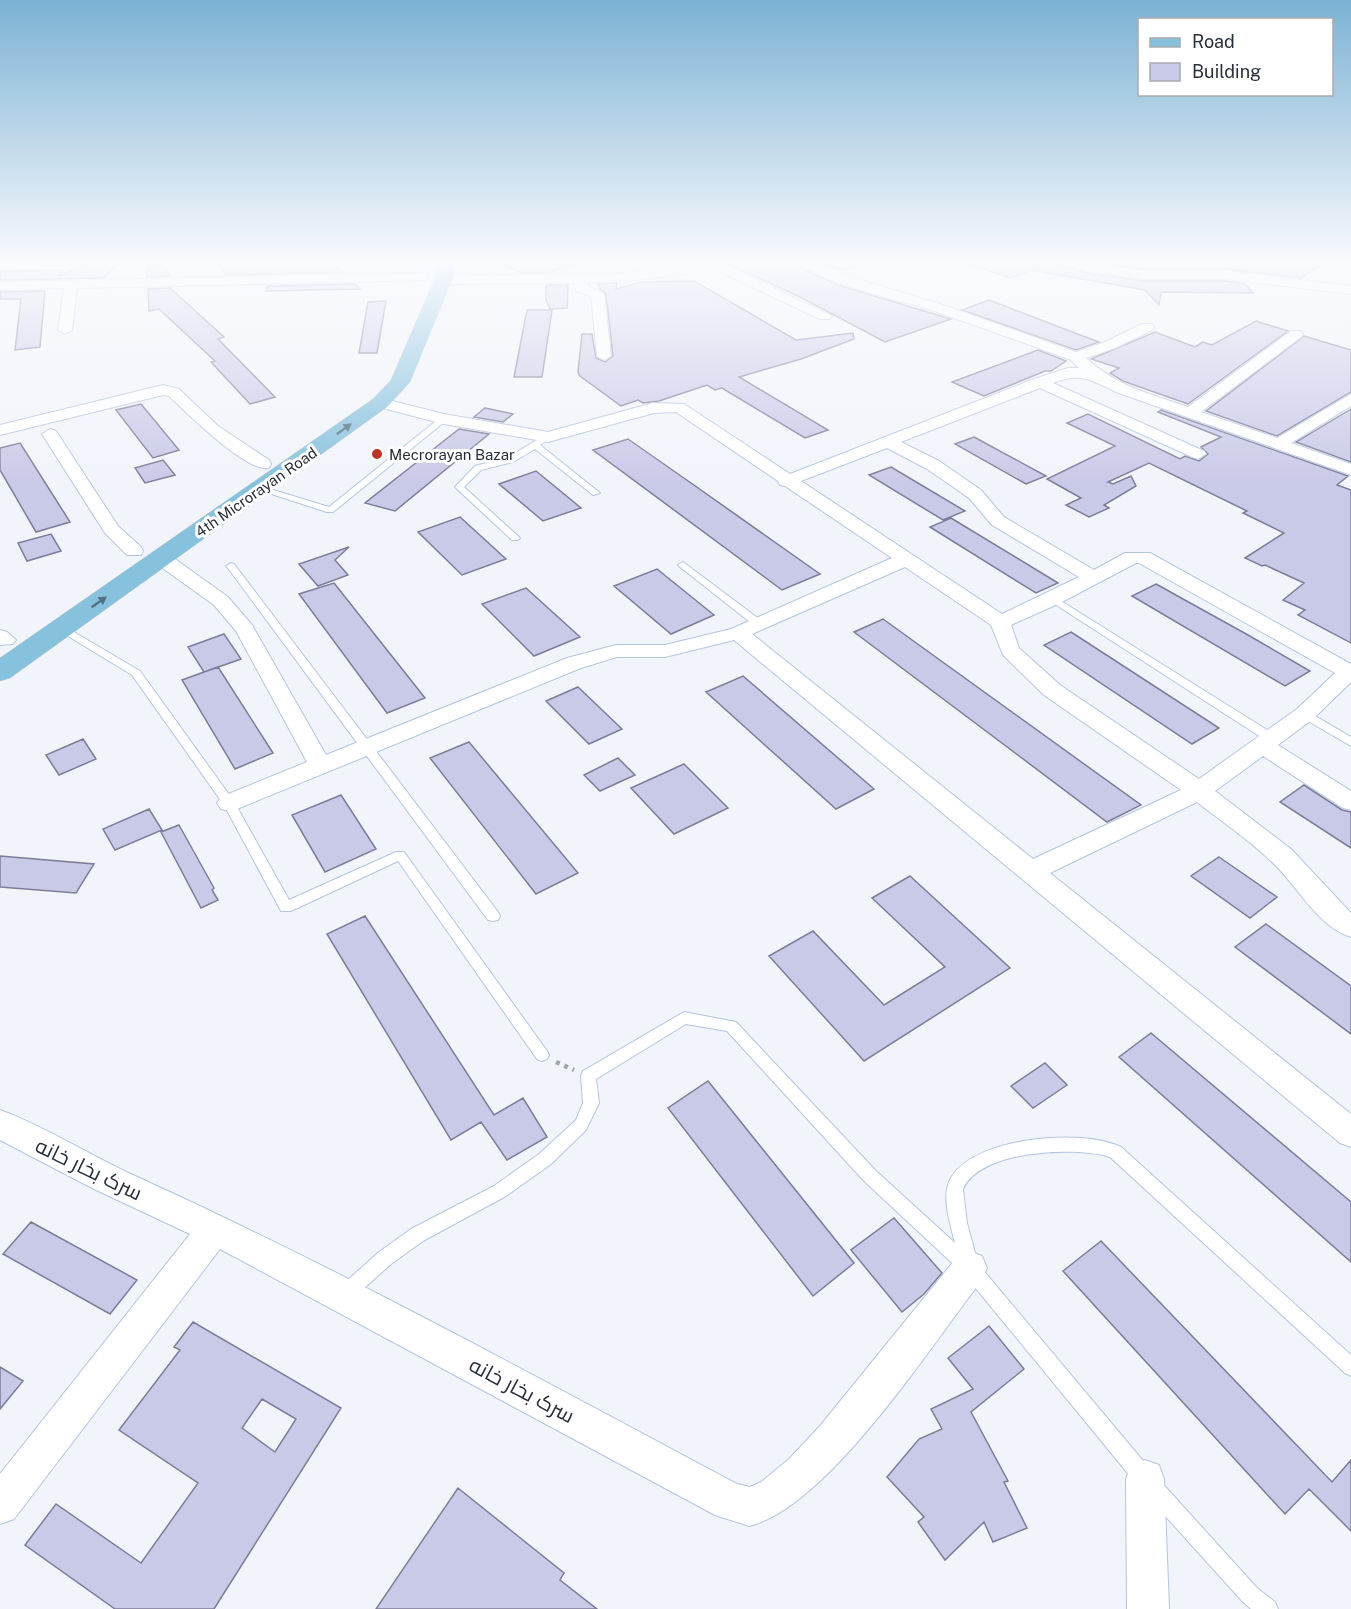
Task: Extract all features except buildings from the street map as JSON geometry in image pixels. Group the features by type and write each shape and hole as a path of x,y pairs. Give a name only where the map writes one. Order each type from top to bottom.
{"main road":[{"name":"4th Microrayan Road","path":"0,672 62,628 132,563 263,464 330,417 372,381 388,364 408,336"},
{"name":"4th Microrayan Road","path":"132,563 260,489 380,403 400,382 411,336"}],"street":[{"path":"602,336 604,356"},
{"path":"1017,336 1076,357 1099,378"},
{"path":"1076,357 1128,336"},
{"path":"1191,412 1293,336"},
{"path":"786,481 1068,372 1078,372 1099,378 1120,389 1351,470"},
{"path":"1039,382 1198,454"},
{"path":"0,430 163,390 174,392 212,429 263,464"},
{"path":"1279,444 1351,399"},
{"path":"380,403 542,441 653,408 679,407 786,481 1000,622 1010,651 1052,690 1199,791 1282,856 1335,915 1351,927"},
{"path":"50,434 132,563 221,601 246,630 321,766"},
{"path":"888,442 933,465 975,494 998,521 1092,577"},
{"path":"1000,622 1053,599 1132,557 1143,557 1350,672 1305,714 1199,791 1032,871"},
{"path":"230,803 574,663 616,651 665,651 748,628 904,560"},
{"path":"748,628 1032,871 1351,1132"},
{"path":"1267,742 1351,802"},
{"name":"سرک بخار خانه","path":"0,1124 105,1178 215,1229 527,1392 729,1501 749,1507 766,1501 798,1477 843,1430 970,1268"},
{"path":"0,1505 215,1229"},
{"path":"1145,1479 1148,1609"}],"lane":[{"path":"260,489 330,510 444,419"},
{"path":"515,538 459,487 478,468 510,460 542,441 596,493"},
{"path":"684,565 748,628"},
{"path":"231,566 494,916"},
{"path":"1053,599 1267,742"},
{"path":"62,628 136,673 230,803 286,907 400,855 542,1055"},
{"path":"1305,714 1351,742"},
{"path":"342,1297 385,1258 417,1235 500,1191 544,1159 581,1125 591,1103 588,1076 684,1018 732,1026 870,1176 970,1268 1145,1479 1250,1595 1268,1609"},
{"path":"970,1268 955,1198 957,1183 970,1168 986,1159 1033,1145 1105,1148 1119,1154 1131,1164 1351,1367"}],"path":[{"path":"542,1055 588,1076"}],"place":[{"name":"Mecrorayan Bazar","path":"377,454"}]}
